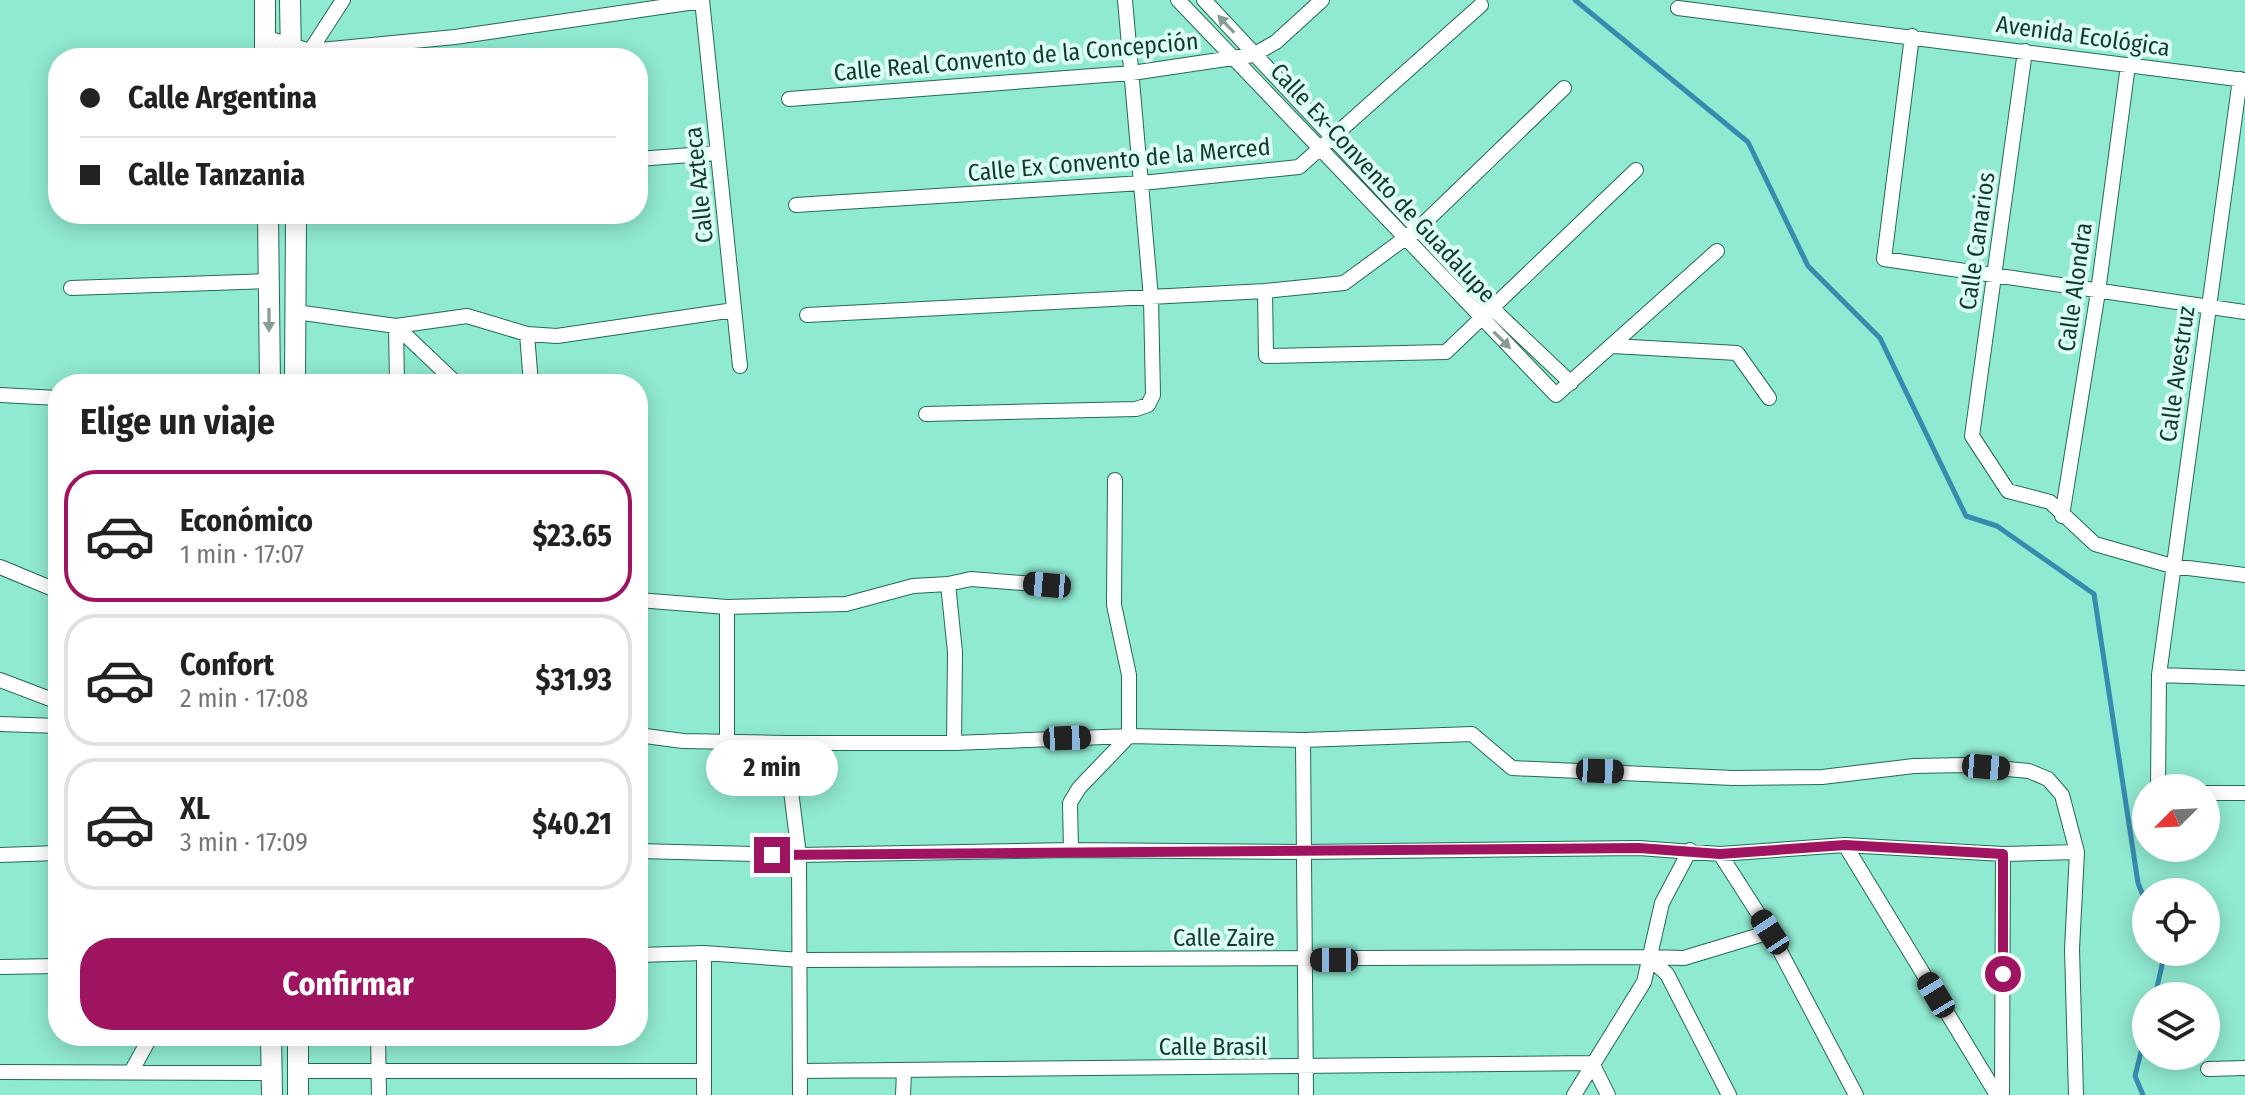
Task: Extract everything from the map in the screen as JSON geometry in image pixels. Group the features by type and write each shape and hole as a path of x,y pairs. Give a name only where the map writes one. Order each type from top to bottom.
{"street":[{"path":"265,0 265,48"},
{"path":"290,0 296,48"},
{"path":"301,48 343,0"},
{"path":"339,48 455,37 702,0"},
{"name":"Calle Azteca","path":"702,0 740,366"},
{"path":"926,414 1136,409 1148,405 1153,395 1151,298 1125,0"},
{"name":"Calle Ex-Convento de Guadalupe","path":"1178,0 1406,238 1488,315 1571,383 1556,395 1488,315 1419,228 1204,0"},
{"path":"1255,55 1276,42 1322,0"},
{"name":"Calle Ex Convento de la Merced","path":"796,205 1142,183 1299,167 1481,5"},
{"name":"Avenida Ecológica","path":"1678,8 2243,80"},
{"path":"1912,36 1884,259 2245,312"},
{"path":"264,37 288,48"},
{"name":"Calle Canarios","path":"2025,51 1972,436 2008,491 2050,502 2062,516"},
{"name":"Calle Real Convento de la Concepción","path":"789,99 1132,73 1255,55"},
{"name":"Calle Alondra","path":"2062,516 2098,292 2128,65"},
{"name":"Calle Avestruz","path":"2158,774 2159,675 2172,566 2243,80"},
{"path":"807,315 1151,298 1344,283 1419,228 1564,88"},
{"path":"648,158 717,153"},
{"path":"1265,291 1266,356 1446,352 1636,170"},
{"path":"268,224 270,374"},
{"path":"295,374 296,224"},
{"path":"1571,383 1717,251"},
{"path":"71,288 269,281"},
{"path":"296,312 396,326 467,316 527,334 557,336 734,310"},
{"path":"396,326 397,374"},
{"path":"396,326 446,374"},
{"path":"527,334 530,374"},
{"path":"1613,346 1737,353 1769,398"},
{"path":"0,395 48,397"},
{"path":"1071,850 1070,803 1079,788 1129,736 1129,675 1114,605 1115,480"},
{"path":"2062,516 2095,544 2172,566 2245,575"},
{"path":"0,567 48,587"},
{"path":"648,601 727,607 846,604 913,586 971,579 1047,585"},
{"path":"948,584 955,652 954,743"},
{"path":"727,607 727,742"},
{"path":"2159,675 2245,678"},
{"path":"0,680 48,698"},
{"path":"0,724 48,726"},
{"path":"648,736 727,742 954,743 1129,736 1303,740 1472,734 1512,768 1733,778 1822,777 1914,766 1965,765 2029,771 2048,779 2062,795 2077,852 2072,949 2076,1095"},
{"path":"1303,740 1306,1095"},
{"path":"785,743 799,855 800,1095"},
{"path":"2220,793 2245,793"},
{"path":"648,851 799,855 1071,850 1690,850 1720,854 1845,845 2003,854 2077,852"},
{"path":"1845,845 1999,1095"},
{"path":"1574,1095 1644,982 1662,903 1690,850"},
{"path":"0,855 48,853"},
{"path":"1720,854 1770,932 1852,1091"},
{"path":"1999,1095 2003,854"},
{"name":"Calle Zaire","path":"648,955 704,953 801,960 1684,958 1770,932"},
{"path":"704,953 704,1095"},
{"path":"1648,957 1667,974 1729,1095"},
{"path":"0,967 48,966"},
{"path":"131,1072 145,1046"},
{"path":"271,1046 272,1095"},
{"path":"298,1046 298,1095"},
{"path":"378,1046 379,1095"},
{"path":"1592,1063 1608,1095"},
{"name":"Calle Brasil","path":"800,1071 1305,1069 1592,1063"},
{"path":"2220,1069 2245,1068"},
{"path":"298,1071 704,1071"},
{"path":"0,1072 272,1073"},
{"path":"903,1095 904,1072"}],"waterway":[{"path":"1575,0 1748,142 1808,266 1880,338 1966,516 1997,526 2094,594 2137,878"},
{"path":"2158,982 2162,966"},
{"path":"2136,1070 2135,1076 2143,1095"}],"route":[{"path":"772,855 1071,850 1302,852 1639,848 1720,854 1845,845 2003,854 2003,974"}]}
